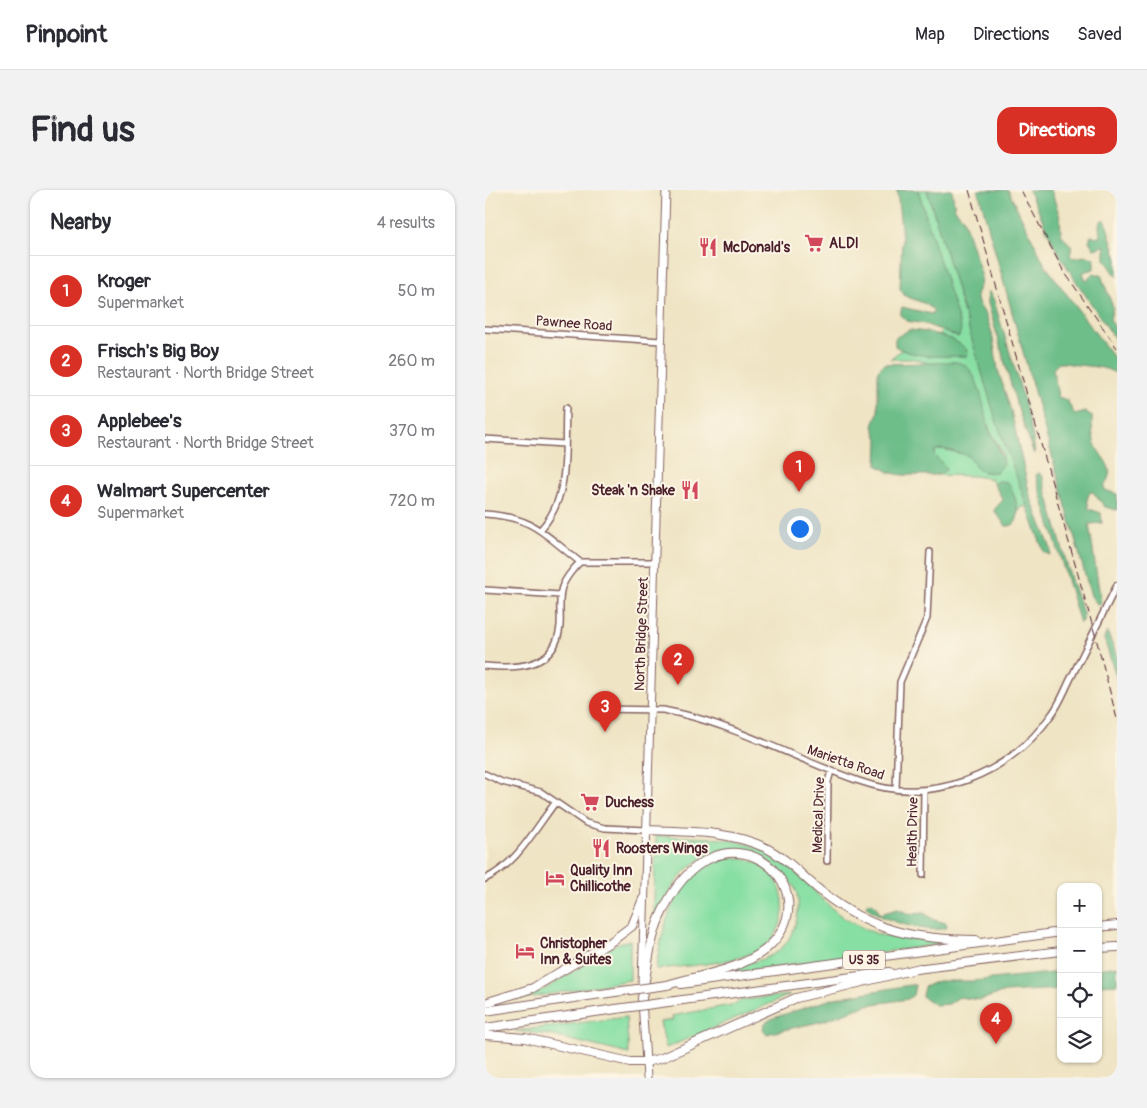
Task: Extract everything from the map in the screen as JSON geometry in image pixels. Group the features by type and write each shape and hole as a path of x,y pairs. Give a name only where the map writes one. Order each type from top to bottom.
{"highway":[{"path":"646,830 724,835 743,839 766,848 782,858 845,910 881,928 919,938 998,940"},
{"path":"642,998 654,934 660,917 670,897 688,873 707,859 721,853 747,854 766,862 782,879 786,891 785,923 775,940 766,949 747,961 667,985"},
{"path":"485,1003 533,988 612,941 632,926 643,899"},
{"path":"1102,927 1117,925"},
{"name":"US 35","path":"485,1011 1057,933"},
{"path":"1102,948 1117,948"},
{"name":"US 35","path":"485,1028 920,968 1057,951"},
{"path":"485,1035 525,1038 630,1062 646,1062 662,1058 796,998 920,968"}],"main road":[{"name":"North Bridge Street","path":"647,1078 642,998 643,899 651,710 666,190"}],"street":[{"name":"Pawnee Road","path":"485,329 661,341"},
{"path":"541,528 555,510 563,487 566,408"},
{"path":"485,439 565,444"},
{"path":"485,514 513,517 541,528 580,562 655,562"},
{"path":"896,789 900,682 927,618 930,552"},
{"path":"485,666 521,667 535,663 548,653 559,633 560,595 565,580 580,562"},
{"name":"Marietta Road","path":"599,709 651,710 696,717 861,782 896,789 924,790 957,784 983,775 1007,760 1035,736 1054,712 1117,585"},
{"path":"485,590 560,595"},
{"name":"Medical Drive","path":"827,860 828,782 831,771"},
{"path":"485,774 502,782 541,792 574,817 595,826 646,830"},
{"name":"Health Drive","path":"923,875 924,790"},
{"path":"485,879 499,872 511,859 555,803"}],"green space":[{"path":"897,190 918,190 961,329 959,337 925,324 907,321 900,315 902,307 931,314 934,311 926,304 905,296 900,289 902,238"},
{"path":"918,190 927,190 972,340 1028,506 1022,507 1018,512 1015,498 999,481 994,484 991,479 975,476 936,475 945,466 934,455 935,450 943,449 967,455 978,469 985,472 997,472 1003,454 990,431 973,375 966,365 929,363 914,359 890,359 901,350 927,356 967,356 967,350 939,335 942,331 959,337"},
{"path":"927,190 952,190 955,209 963,218 981,274 980,286 976,294 978,303 986,316 992,333 998,370 1011,411 1030,496 1051,549 1050,555 1044,552 996,420"},
{"path":"978,190 1008,190 1045,265 1117,362 1117,374 1103,368 1064,363 1059,363 1053,369 1058,397 1067,400 1075,415 1086,412 1092,416 1095,444 1109,469 1108,479 1104,486 1105,490 1117,494 1117,510 1105,507 1093,492 1090,492 1087,499 1089,509 1101,513 1102,523 1089,524 1101,603 1098,605 1091,596"},
{"path":"1028,190 1051,190 1060,217 1061,234 1072,247 1070,255 1073,258 1086,256 1094,258 1094,269 1083,272 1086,282 1093,273 1101,275 1113,307 1110,319 1117,332 1117,342 1061,258"},
{"path":"1102,220 1105,220 1117,259 1117,277 1105,259 1105,246 1094,249 1089,241 1091,236 1100,237 1099,225"},
{"path":"988,291 993,298 1018,379 1034,443 1034,454 1017,406 988,303"},
{"path":"909,330 951,339 965,348 968,354 965,356 920,355 895,346 895,338"},
{"path":"951,362 963,364 974,376 981,394 989,429 1002,460 1003,465 997,472 981,471 967,455 943,449 935,450 934,455 945,466 946,470 936,475 902,475 891,473 877,465 878,439 873,426 878,412 878,370 884,364"},
{"path":"1039,473 1042,475 1072,583 1083,613 1083,620 1080,623 1037,480 1036,475"},
{"path":"999,481 1007,482 1016,501 1018,515 1012,525 1006,526 994,510 1003,500 994,484"},
{"path":"1107,631 1117,657 1117,679 1104,639"},
{"path":"656,836 715,838 745,843 759,848 789,867 827,904 854,924 882,935 929,940 941,944 720,975 735,967 771,956 786,943 796,923 798,902 795,888 775,866 752,852 727,850 714,853 701,859 689,868 677,881 653,927"},
{"path":"733,857 758,863 774,877 783,899 781,923 776,934 768,944 757,951 734,959 708,964 656,969 663,932 676,898 698,872 714,863"},
{"path":"869,902 875,905 880,914 898,909 909,914 924,913 934,920 946,923 947,927 930,929 905,925 880,916 866,905"},
{"path":"630,940 630,980 516,1000 547,988 616,944"},
{"path":"1117,966 1117,984 1102,985 1102,968"},
{"path":"1057,972 1057,989 1005,992 980,1000 959,997 949,1004 935,1005 922,996 924,987 938,981 972,981"},
{"path":"915,985 913,995 908,999 867,1005 823,1021 766,1034 763,1030 765,1023 773,1018 835,998"},
{"path":"790,995 666,1048 660,1022 673,1020 672,1016 736,1004 742,1000"},
{"path":"626,1017 629,1054 550,1035 515,1031"}],"railway":[{"path":"969,190 1096,638 1117,719"},
{"path":"1021,190 1063,270 1117,348"}],"place":[{"name":"ALDI","path":"814,243"},
{"name":"McDonald's","path":"708,247"},
{"name":"Steak 'n Shake","path":"690,490"},
{"name":"Kroger","path":"799,492"},
{"name":"Frisch's Big Boy","path":"678,685"},
{"name":"Applebee's","path":"605,732"},
{"name":"Duchess","path":"590,802"},
{"name":"Roosters Wings","path":"601,848"},
{"name":"Quality Inn Chillicothe","path":"555,878"},
{"name":"Christopher Inn & Suites","path":"525,951"},
{"name":"Walmart Supercenter","path":"996,1044"}]}
